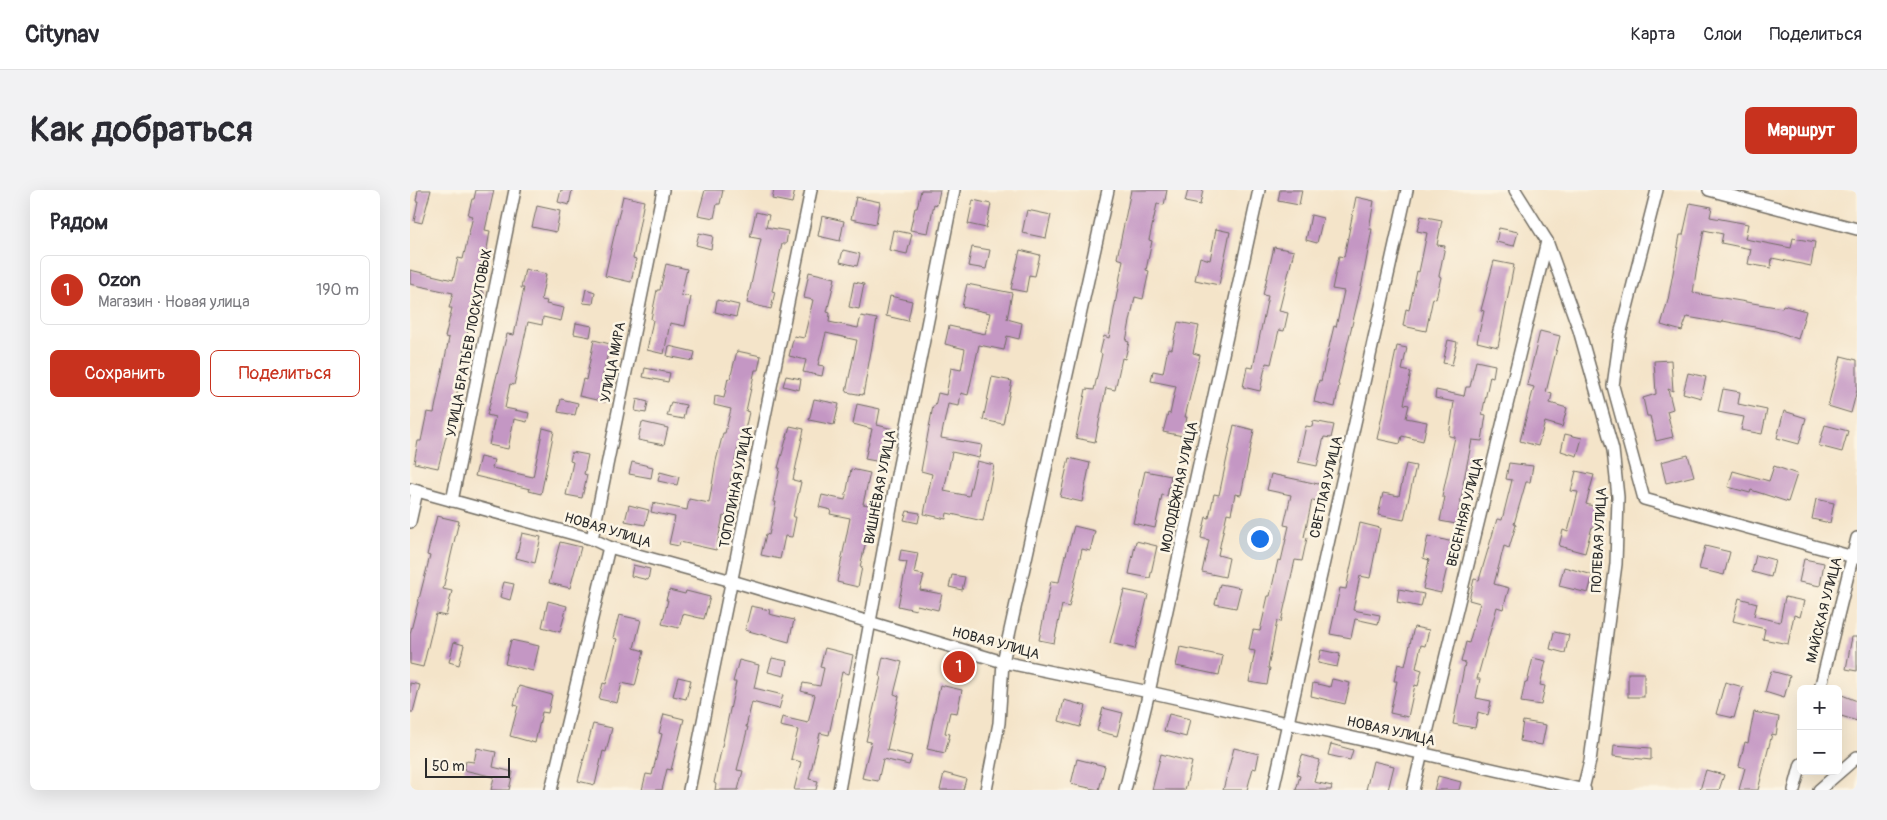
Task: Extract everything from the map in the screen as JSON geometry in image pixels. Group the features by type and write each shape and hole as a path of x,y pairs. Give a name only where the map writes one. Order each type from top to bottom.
{"street":[{"name":"УЛИЦА БРАТЬЕВ ЛОСКУТОВЫХ","path":"452,501 515,190"},
{"name":"УЛИЦА МИРА","path":"592,539 663,190"},
{"name":"ТОПОЛИНАЯ УЛИЦА","path":"689,790 811,190"},
{"name":"ВИШНЁВАЯ УЛИЦА","path":"839,790 897,475 954,190"},
{"path":"986,790 999,723 1003,662 1108,190"},
{"name":"МОЛОДЁЖНАЯ УЛИЦА","path":"1124,790 1149,692 1259,190"},
{"name":"СВЕТЛАЯ УЛИЦА","path":"1273,790 1407,190"},
{"name":"ПОЛЕВАЯ УЛИЦА","path":"1515,190 1547,241 1580,330 1613,450 1618,497 1616,564 1590,761 1584,790"},
{"path":"1657,190 1620,335 1614,386 1644,499 1855,558"},
{"path":"1709,190 1857,229"},
{"name":"ВЕСЕННЯЯ УЛИЦА","path":"1413,790 1547,241"},
{"path":"1599,399 1614,386"},
{"name":"НОВАЯ УЛИЦА","path":"414,490 592,539 608,547 732,581 1003,662 1149,692 1421,753 1552,786 1584,790"},
{"path":"410,522 414,490"},
{"name":"МАЙСКАЯ УЛИЦА","path":"1821,685 1855,558 1857,538"},
{"path":"551,790 608,547"},
{"path":"1819,790 1857,757"},
{"path":"1794,790 1798,775"}],"building":[{"path":"418,190 431,190 422,223 414,221"},
{"path":"476,190 494,190 485,230 490,231 480,290 484,292 479,314 472,313 462,357 466,358 438,468 414,463 418,441 421,441 427,412 434,413 449,338 445,337 452,308 449,308 453,293 410,284 410,270 453,280 458,258 463,259 473,216 468,215"},
{"path":"561,190 572,190 569,205 558,202"},
{"path":"705,190 723,190 714,218 698,215"},
{"path":"774,190 795,190 792,203 772,199"},
{"path":"921,190 940,190 937,205 934,204 928,233 910,230"},
{"path":"1131,190 1167,190 1164,205 1157,204 1149,240 1152,241 1146,270 1149,271 1143,299 1135,297 1126,341 1129,342 1125,359 1122,358 1115,390 1106,388 1095,442 1076,438 1086,389 1094,390 1104,336 1109,338 1123,260 1117,258"},
{"path":"1188,190 1203,190 1200,205 1185,202"},
{"path":"1280,190 1302,190 1299,205 1278,201"},
{"path":"623,196 644,201 633,258 636,259 631,282 605,276"},
{"path":"856,197 880,202 876,224 851,219"},
{"path":"1356,197 1374,201 1369,229 1372,229 1362,283 1338,384 1335,407 1314,402 1334,326 1336,327 1344,291 1332,289 1339,256 1344,257"},
{"path":"973,200 991,204 986,228 968,224"},
{"path":"1690,203 1712,207 1710,217 1748,224 1745,239 1791,248 1793,238 1815,242 1811,266 1772,258 1771,268 1748,264 1751,249 1721,243 1723,234 1704,230 1696,272 1693,293 1782,308 1783,305 1806,311 1798,339 1776,331 1723,321 1722,323 1687,317 1682,331 1661,325 1668,300 1680,235 1683,235"},
{"path":"537,206 560,211 556,232 532,227"},
{"path":"1027,210 1051,215 1046,238 1022,233"},
{"path":"756,212 769,215 766,227 788,231 786,244 782,244 772,291 775,292 771,309 747,303 761,239 750,237"},
{"path":"1311,215 1323,218 1317,243 1306,240"},
{"path":"822,216 844,221 840,241 818,236"},
{"path":"1421,216 1442,220 1437,245 1445,246 1439,276 1441,277 1436,299 1433,298 1426,331 1403,326 1406,309 1409,310 1417,271 1419,272 1427,233 1417,231"},
{"path":"1499,228 1518,232 1514,246 1496,242"},
{"path":"1216,229 1230,232 1219,285 1195,280 1200,257 1210,260"},
{"path":"893,230 912,234 907,254 889,250"},
{"path":"699,233 713,236 711,249 696,245"},
{"path":"972,247 990,250 986,269 968,266"},
{"path":"1274,247 1294,251 1279,311 1288,313 1284,331 1279,330 1271,364 1266,363 1260,391 1243,387 1247,367 1253,368 1268,296 1263,295"},
{"path":"843,250 860,254 857,266 840,262"},
{"path":"1020,250 1040,255 1035,276 1029,275 1026,292 1011,289"},
{"path":"1494,261 1514,265 1498,347 1477,342 1484,311 1481,310"},
{"path":"666,264 687,269 681,295 691,297 685,326 670,323 664,354 647,350 657,290 660,290"},
{"path":"525,269 546,274 541,300 547,301 546,304 564,308 561,321 543,317 542,325 528,322 514,385 510,384 505,408 529,413 527,422 514,419 508,449 489,445 495,417 487,415 507,334 514,335 524,288 521,288"},
{"path":"809,272 835,278 827,312 830,313 829,322 858,328 861,316 877,319 863,395 846,392 857,340 826,333 818,365 824,366 822,376 803,372 806,360 789,356 794,336 804,338 813,300 804,298"},
{"path":"854,282 864,284 859,309 849,307"},
{"path":"967,284 1012,293 1007,319 1022,323 1019,339 1007,336 1004,350 979,345 968,395 961,393 959,406 948,404 941,438 982,445 979,458 952,452 944,491 969,496 977,461 994,465 983,521 947,513 946,519 924,514 932,474 921,471 933,406 935,406 938,393 946,395 951,368 961,370 965,349 945,344 949,326 985,334 990,313 962,307"},
{"path":"586,289 595,292 593,304 583,303"},
{"path":"890,296 912,301 908,321 886,316"},
{"path":"717,300 739,305 736,317 715,312"},
{"path":"1178,322 1199,326 1193,353 1200,355 1185,417 1187,417 1183,436 1163,432 1168,413 1170,414 1176,386 1151,381 1153,371 1163,373 1168,348 1172,349"},
{"path":"576,323 592,326 590,337 574,334"},
{"path":"1540,331 1560,336 1546,392 1552,394 1550,403 1567,408 1562,427 1545,422 1538,446 1520,441 1534,387 1527,385"},
{"path":"594,340 610,344 601,383 608,384 605,402 579,396 583,379 586,380"},
{"path":"1448,340 1457,342 1452,365 1443,363"},
{"path":"669,346 695,352 693,361 667,356"},
{"path":"1397,346 1407,348 1402,370 1411,372 1404,404 1409,405 1406,418 1427,422 1423,441 1402,436 1400,444 1377,439"},
{"path":"737,351 761,356 758,370 755,370 746,411 749,412 744,434 741,434 727,497 730,498 726,517 723,516 716,550 680,542 679,546 669,544 675,517 651,512 653,503 687,510 689,499 709,503 716,461 731,409 714,405 715,396 724,398"},
{"path":"1841,356 1857,360 1857,390 1851,413 1828,406"},
{"path":"1671,360 1673,391 1668,389 1673,409 1667,411 1673,437 1656,441 1643,398 1656,394 1654,361"},
{"path":"1476,361 1495,365 1493,377 1490,376 1482,414 1486,415 1482,441 1472,440 1456,524 1440,521 1445,497 1442,497 1455,437 1449,436 1454,402 1435,398 1436,390 1464,396 1466,387 1470,387"},
{"path":"645,368 670,373 668,382 643,377"},
{"path":"1688,373 1706,377 1701,398 1683,393"},
{"path":"786,376 801,379 799,390 783,386"},
{"path":"992,377 1012,381 1003,424 983,420"},
{"path":"1723,389 1740,392 1738,404 1767,410 1762,434 1741,430 1744,417 1718,412"},
{"path":"561,399 578,403 575,415 558,412"},
{"path":"637,399 648,402 646,413 635,411"},
{"path":"814,399 839,404 834,425 809,420"},
{"path":"671,402 686,405 683,419 667,416"},
{"path":"857,404 880,409 877,425 893,429 886,463 865,459 872,429 853,424"},
{"path":"1784,411 1806,418 1799,444 1777,438"},
{"path":"1313,421 1334,425 1331,438 1324,437 1317,466 1298,462 1306,426 1312,427"},
{"path":"642,422 668,428 664,445 638,440"},
{"path":"1234,425 1254,430 1241,495 1235,494 1231,514 1227,513 1218,555 1229,558 1225,577 1202,572 1209,540 1201,538 1206,517 1209,518 1214,494 1219,495"},
{"path":"1825,425 1848,431 1842,452 1819,446"},
{"path":"790,426 804,429 793,480 801,482 793,517 796,517 792,537 785,536 780,559 761,555 766,534 769,535 776,502 773,502 780,468 778,468"},
{"path":"543,428 554,431 541,494 529,491 530,489 475,476 480,457 494,460 492,468 533,477"},
{"path":"1565,434 1582,438 1577,456 1561,451"},
{"path":"572,452 588,455 584,474 587,475 582,498 566,495 573,462 570,461"},
{"path":"1688,455 1694,476 1666,483 1661,462"},
{"path":"1069,458 1090,463 1082,502 1060,497"},
{"path":"632,462 653,467 651,478 629,474"},
{"path":"1509,463 1533,466 1530,482 1526,482 1509,548 1504,546 1494,584 1509,588 1503,609 1497,607 1477,679 1480,679 1476,698 1491,701 1488,715 1478,712 1475,728 1453,724 1465,663 1461,662 1466,642 1469,643 1480,603 1469,600 1474,579 1479,580 1497,519 1502,520 1512,480 1506,479"},
{"path":"1406,464 1416,466 1404,520 1378,515 1383,493 1399,496"},
{"path":"1774,466 1797,474 1788,502 1751,490 1750,493 1728,487 1733,471 1769,481"},
{"path":"851,469 870,473 863,504 874,506 860,567 862,567 858,587 837,582 850,518 830,514 831,510 819,507 822,495 845,500"},
{"path":"1145,471 1171,476 1167,496 1162,495 1155,528 1133,523"},
{"path":"1576,471 1594,475 1586,504 1600,508 1595,528 1592,527 1585,553 1559,546 1563,530 1568,532 1578,492 1571,491"},
{"path":"660,472 679,477 677,485 658,481"},
{"path":"1271,474 1323,485 1319,501 1312,500 1304,537 1307,538 1302,561 1295,560 1281,622 1277,621 1268,668 1270,668 1267,685 1249,682 1255,651 1249,650 1253,630 1260,631 1278,560 1281,561 1289,526 1284,525 1291,495 1267,490"},
{"path":"1816,499 1834,503 1830,523 1812,519"},
{"path":"629,505 649,510 645,525 625,521"},
{"path":"907,511 920,513 918,523 904,520"},
{"path":"437,516 459,521 443,589 452,591 446,616 436,614 423,667 410,664 410,634 430,556 427,555"},
{"path":"1360,523 1380,528 1370,578 1360,576 1353,610 1380,615 1378,624 1355,619 1351,638 1330,634 1340,588 1346,589"},
{"path":"1074,526 1095,531 1090,551 1082,549 1069,607 1062,605 1054,643 1039,640 1051,581 1059,582"},
{"path":"522,533 541,537 535,563 516,558"},
{"path":"1428,536 1453,542 1441,593 1423,589 1429,560 1423,558"},
{"path":"1136,541 1157,546 1150,578 1129,574"},
{"path":"560,542 581,547 570,588 549,583"},
{"path":"1705,546 1730,552 1724,575 1699,569"},
{"path":"901,550 918,553 914,573 924,575 920,590 942,594 938,610 917,605 916,610 898,606 907,562 899,561"},
{"path":"1756,555 1775,560 1771,577 1752,572"},
{"path":"1804,559 1824,563 1820,586 1799,582"},
{"path":"633,565 650,569 648,580 631,576"},
{"path":"1564,567 1593,575 1588,593 1559,586"},
{"path":"952,575 965,577 962,590 949,587"},
{"path":"504,582 514,584 510,600 500,597"},
{"path":"1220,584 1241,588 1236,608 1215,604"},
{"path":"1399,589 1424,594 1421,607 1397,602"},
{"path":"669,590 685,594 686,591 710,597 704,619 683,614 679,628 662,624"},
{"path":"1124,590 1148,595 1135,649 1110,643"},
{"path":"1785,597 1804,601 1800,617 1794,615 1788,644 1763,639 1765,629 1733,621 1739,598 1757,603 1754,616 1780,622"},
{"path":"548,601 567,606 560,632 542,627"},
{"path":"751,606 770,610 769,614 794,620 789,642 745,630"},
{"path":"619,615 641,620 634,648 644,651 635,686 622,683 617,703 599,699 603,683 606,684 617,639 613,638"},
{"path":"1414,627 1429,630 1425,646 1421,645 1416,668 1422,670 1418,686 1415,685 1408,717 1390,713 1397,681 1394,681 1398,664 1405,666"},
{"path":"1554,632 1569,635 1565,653 1550,649"},
{"path":"1852,637 1857,637 1857,671 1846,669"},
{"path":"511,640 539,646 533,671 505,664"},
{"path":"454,642 464,645 459,665 449,662"},
{"path":"1180,647 1223,656 1219,675 1176,666"},
{"path":"825,648 853,655 849,674 842,672 829,735 820,733 809,779 818,781 816,790 794,790 801,762 791,759 798,730 780,726 782,717 808,723 815,695 801,691 803,683 820,686 824,668 820,667"},
{"path":"1321,650 1340,654 1337,667 1318,663"},
{"path":"883,657 902,662 894,694 899,696 887,750 912,756 909,765 883,759 878,781 862,778 871,742 866,741 881,677 879,676"},
{"path":"772,658 787,661 784,676 768,672"},
{"path":"949,658 964,662 962,672 946,668"},
{"path":"1533,658 1546,661 1540,685 1545,686 1541,705 1521,702"},
{"path":"739,660 759,665 754,688 783,695 779,709 752,702 737,770 743,771 738,790 715,790 716,784 714,783"},
{"path":"1771,671 1790,676 1784,698 1765,692"},
{"path":"1628,673 1644,673 1644,697 1628,697"},
{"path":"678,677 691,680 686,699 673,696"},
{"path":"1332,679 1350,683 1345,704 1311,696 1313,683 1330,687"},
{"path":"1725,682 1743,687 1734,718 1716,714"},
{"path":"410,683 420,685 413,712 410,712"},
{"path":"940,685 962,690 957,713 950,712 945,733 950,734 945,753 927,749"},
{"path":"519,686 552,695 548,713 542,712 535,743 510,736 518,706 514,705"},
{"path":"1842,695 1857,701 1857,721 1842,716"},
{"path":"1064,700 1086,706 1080,727 1059,721"},
{"path":"1103,708 1123,713 1117,736 1097,731"},
{"path":"1754,712 1779,717 1776,735 1772,734 1758,790 1739,790 1745,768 1739,766 1745,742 1748,743"},
{"path":"664,714 684,719 671,770 667,769 662,790 642,790 646,774 652,775 662,734 659,733"},
{"path":"1169,714 1190,719 1186,737 1164,731"},
{"path":"1523,721 1546,725 1542,745 1520,741"},
{"path":"593,724 612,728 606,752 603,751 595,785 578,781"},
{"path":"1331,744 1353,750 1350,760 1328,755"},
{"path":"1614,745 1651,748 1651,760 1613,756"},
{"path":"477,748 496,752 493,767 513,772 509,790 491,790 494,777 464,770 466,761 474,762"},
{"path":"1234,748 1259,754 1256,769 1253,768 1247,790 1223,790"},
{"path":"1161,754 1192,762 1185,790 1152,790"},
{"path":"1302,755 1320,760 1314,782 1332,786 1331,790 1296,790 1300,776 1297,775"},
{"path":"1077,759 1105,766 1099,790 1071,784"},
{"path":"1373,761 1394,766 1388,790 1366,790"},
{"path":"1706,770 1724,775 1719,790 1700,790"},
{"path":"944,773 966,779 963,790 940,790"},
{"path":"1438,776 1461,782 1459,790 1434,790"}],"place":[{"name":"Ozon","path":"959,667"}]}
